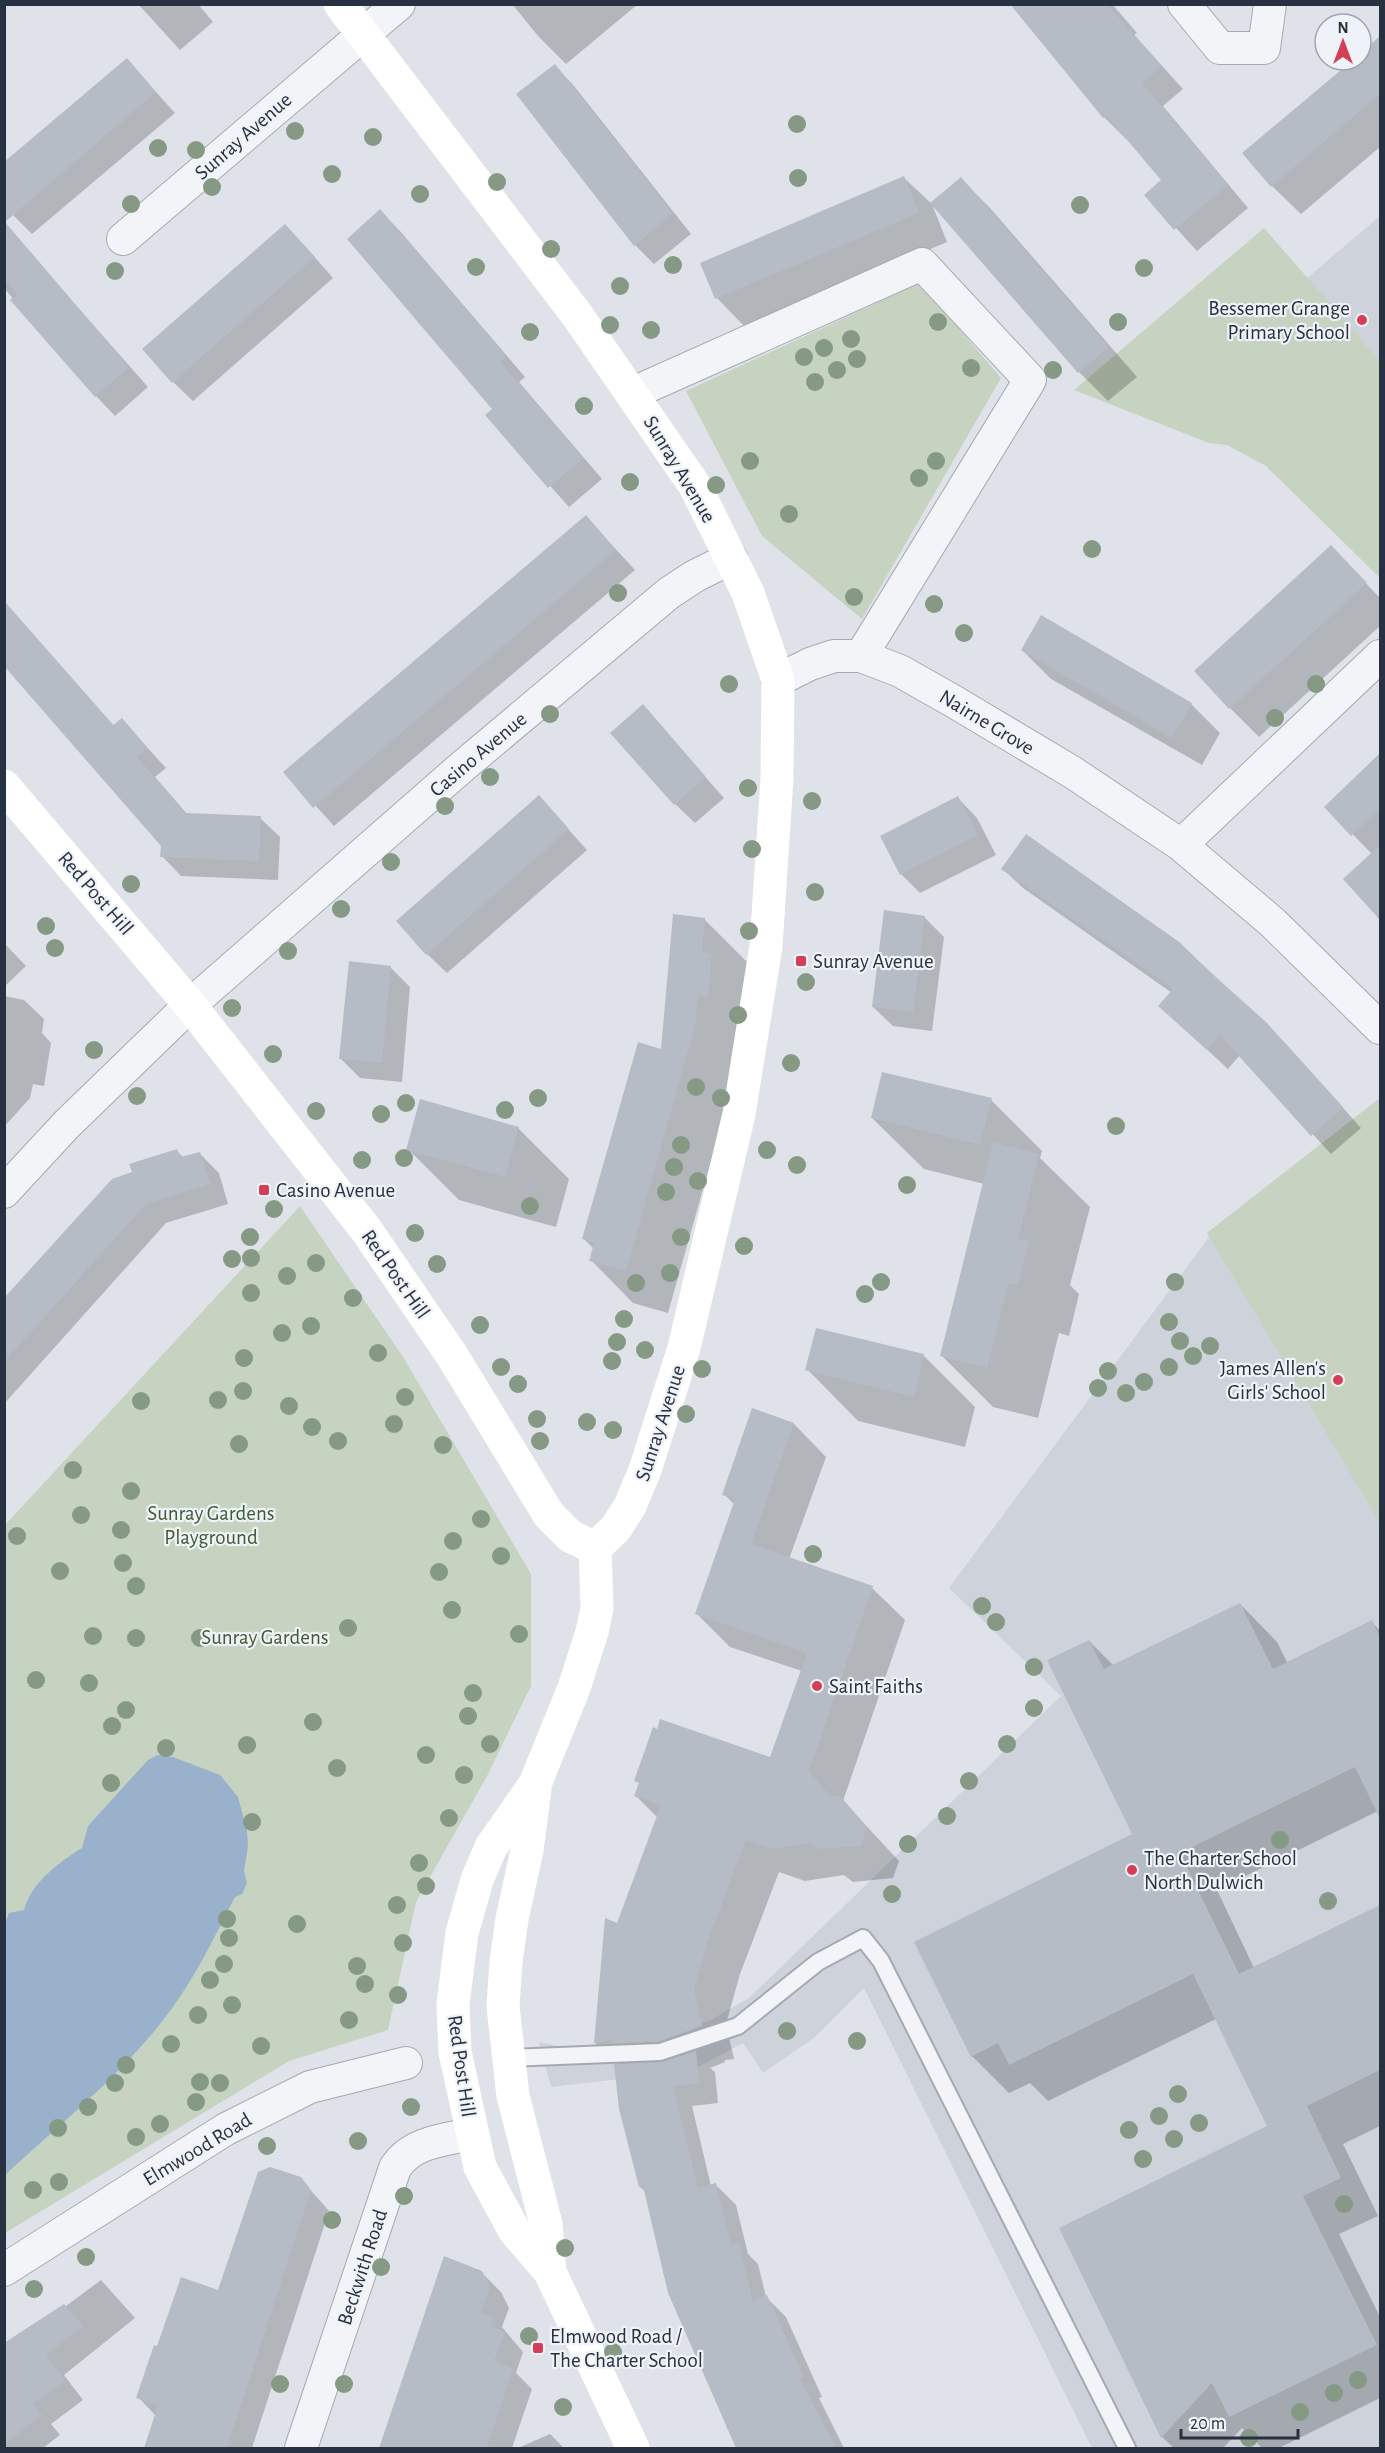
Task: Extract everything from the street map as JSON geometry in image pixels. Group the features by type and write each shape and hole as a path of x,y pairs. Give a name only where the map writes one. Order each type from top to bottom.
{"street":[{"name":"Sunray Avenue","path":"340,4 577,315 695,486 748,593 778,680 777,778 766,946 739,1114 684,1348 645,1470 630,1506 616,1528 595,1548"},
{"name":"Sunray Avenue","path":"123,239 399,4"},
{"path":"1184,4 1220,48 1264,48 1270,4"},
{"name":"Sunray Avenue","path":"633,393 922,264 1030,380 861,656"},
{"name":"Casino Avenue","path":"4,1192 67,1124 190,1005 463,766 669,593 694,576 731,558"},
{"name":"Nairne Grove","path":"778,680 810,664 834,656 861,656 900,671 953,701 1072,772 1181,846 1272,921 1380,1028"},
{"path":"1181,846 1380,656"},
{"name":"Red Post Hill","path":"4,786 190,1005 324,1176 405,1286 453,1357 549,1515 570,1536 595,1548 597,1608 592,1632 574,1688 535,1784 491,1848 477,1880 462,1933 453,2004 455,2052 480,2167 514,2230 550,2272 633,2448"},
{"name":"Red Post Hill","path":"535,1784 527,1850 512,1919 503,2006 508,2058 520,2128 546,2224 550,2272"},
{"name":"Elmwood Road","path":"4,2270 226,2129 310,2087 406,2062"},
{"name":"Beckwith Road","path":"301,2448 394,2169 406,2154 415,2149 472,2134"}],"lane":[{"path":"508,2058 660,2052 738,2026 818,1962 863,1938 881,1961 1127,2448"}],"shaded area":[{"name":"Bessemer Grange Primary School","path":"1380,216 1380,361 1307,278"},
{"name":"The Charter School North Dulwich","path":"1380,1098 1380,2448 1092,2448 864,1988 815,2037 763,2073 743,2043 690,2071 551,2087 539,2042 572,2049 626,2046 659,2039 711,2020 749,1998 1061,1696 949,1588 1209,1237 1207,1233"}],"green space":[{"path":"1264,228 1380,361 1380,578 1266,466 1227,445 1209,443 1074,390"},
{"path":"920,283 1001,378 862,619 762,536 686,391"},
{"name":"James Allen's Girls' School","path":"1380,1098 1380,1523 1207,1233"},
{"name":"Sunray Gardens","path":"300,1206 403,1357 531,1574 531,1686 487,1776 416,1902 388,2030 289,2061 5,2233 5,1525"}],"water":[{"path":"158,1755 173,1757 220,1775 238,1797 247,1831 248,1846 244,1871 247,1883 242,1894 235,1897 208,1950 177,2001 159,2025 118,2071 5,2175 5,1924 9,1913 24,1910 33,1891 47,1874 82,1848 88,1826 148,1760"}],"building":[{"path":"1010,4 1107,4 1162,66 1142,83 1228,185 1174,230 1144,195 1161,180 1106,115 1103,118"},
{"path":"1380,36 1380,94 1271,187 1242,153 1339,72 1373,72 1373,42"},
{"path":"127,58 156,92 5,222 129,367 95,397 10,300 18,294 4,279 4,162"},
{"path":"555,64 673,213 634,246 516,94"},
{"path":"904,176 919,213 715,299 700,263"},
{"path":"961,177 1109,347 1078,373 930,203"},
{"path":"380,209 507,356 500,362 584,458 548,488 485,415 492,409 347,239"},
{"path":"285,224 315,257 172,383 142,349"},
{"path":"586,515 616,550 313,808 283,772"},
{"path":"1331,545 1367,583 1229,709 1194,671"},
{"path":"4,601 113,725 122,718 147,747 137,757 186,813 261,816 259,861 160,857 161,846 4,666"},
{"path":"1041,615 1192,703 1172,738 1021,650"},
{"path":"643,704 706,777 674,805 610,733"},
{"path":"1380,753 1380,808 1351,836 1324,807"},
{"path":"539,795 569,829 426,955 396,921"},
{"path":"958,796 978,835 900,875 880,836"},
{"path":"1026,834 1182,944 1181,946 1266,1022 1343,1107 1311,1136 1220,1035 1207,1050 1158,1006 1173,989 1001,869"},
{"path":"1380,845 1380,920 1343,879"},
{"path":"884,910 925,916 913,1012 872,1007"},
{"path":"673,914 705,918 702,952 712,953 708,997 698,996 695,1026 626,1271 589,1261 594,1243 582,1239 638,1042 661,1049"},
{"path":"349,961 391,966 382,1063 339,1059"},
{"path":"882,1072 992,1098 980,1145 871,1118"},
{"path":"420,1099 519,1127 505,1177 406,1150"},
{"path":"993,1142 1039,1154 1018,1239 1029,1241 1018,1285 1008,1283 987,1368 940,1356"},
{"path":"177,1149 180,1157 200,1152 210,1184 146,1204 4,1362 4,1298 112,1179 132,1172 129,1164"},
{"path":"816,1328 924,1354 914,1397 805,1370"},
{"path":"752,1408 794,1423 751,1544 873,1586 809,1771 829,1795 841,1797 867,1827 861,1846 819,1849 810,1843 772,1849 746,1840 708,1941 694,1990 702,2026 658,2042 612,2043 612,2040 594,2043 605,1918 617,1923 661,1805 634,1796 639,1783 634,1781 653,1727 657,1729 660,1719 770,1757 807,1653 695,1614 735,1499 722,1495"},
{"path":"1240,1603 1273,1669 1372,1620 1380,1637 1380,1819 1355,1767 1180,1853 1239,1974 1380,1905 1380,2070 1307,2106 1341,2178 1303,2196 1377,2345 1229,2417 1212,2383 1161,2438 1059,2228 1267,2126 1193,1974 1009,2065 998,2043 971,2057 914,1942 1132,1834 1047,1660 1089,1640 1104,1669"},
{"path":"696,2051 699,2083 673,2086 698,2188 716,2183 731,2245 739,2243 753,2302 767,2295 804,2377 800,2379 836,2448 736,2448 668,2293 643,2186 639,2187 619,2109 614,2064 661,2062"},
{"path":"270,2167 301,2177 311,2190 227,2448 144,2448 158,2405 136,2398 181,2277 218,2290 258,2172"},
{"path":"444,2256 482,2271 490,2287 481,2313 494,2317 491,2326 505,2332 494,2361 513,2368 487,2448 379,2448"},
{"path":"64,2304 83,2326 46,2355 65,2380 33,2404 42,2415 4,2444 4,2343"}],"place":[{"name":"Bessemer Grange Primary School","path":"1362,320"},
{"name":"Sunray Avenue","path":"801,961"},
{"name":"Casino Avenue","path":"264,1190"},
{"name":"James Allen's Girls' School","path":"1338,1380"},
{"name":"Saint Faiths","path":"817,1686"},
{"name":"The Charter School North Dulwich","path":"1132,1870"},
{"name":"Elmwood Road / The Charter School","path":"538,2348"}],"park label":[{"name":"Sunray Gardens Playground","path":"211,1525"}]}
